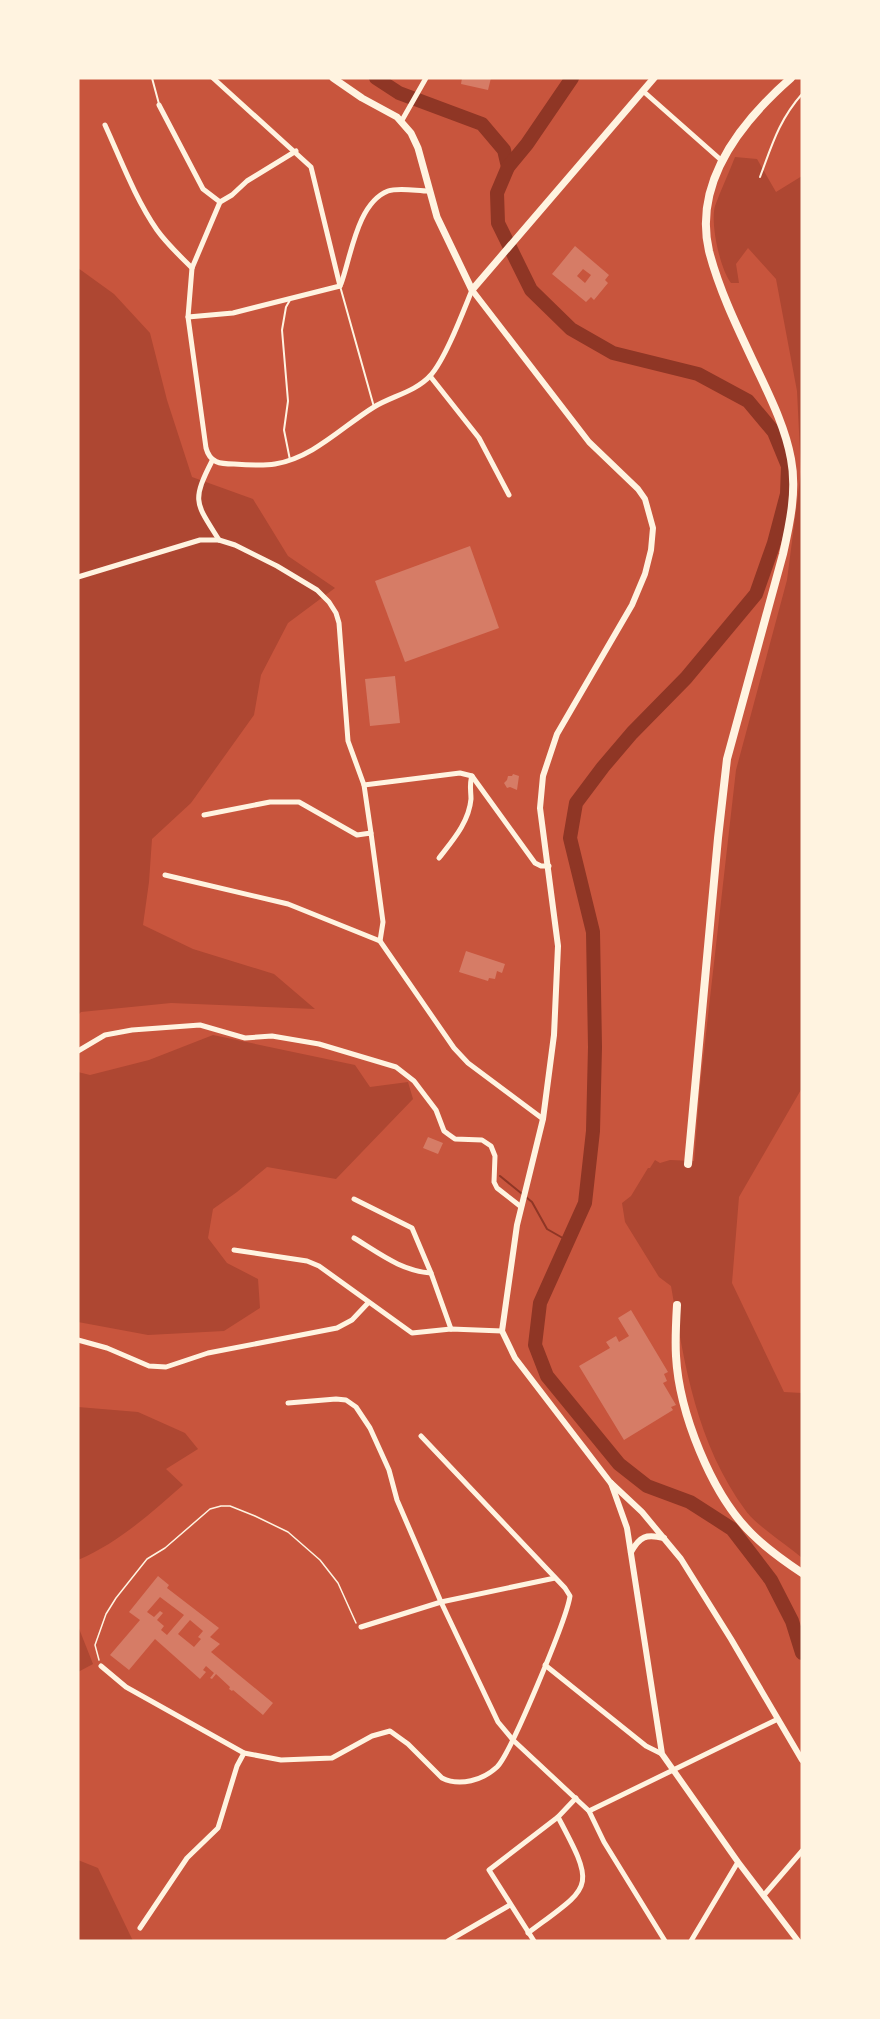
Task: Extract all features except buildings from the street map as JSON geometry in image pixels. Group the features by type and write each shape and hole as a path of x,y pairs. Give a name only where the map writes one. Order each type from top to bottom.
{"main road":[{"path":"333,78 362,98 382,107 411,133 418,148 437,217 472,290 654,78"},
{"path":"688,1164 727,759 783,554 793,493 792,460 783,431 773,402 721,286 709,250 706,217 709,194 721,160 759,109 791,78"},
{"path":"677,1305 676,1358 684,1400 711,1478 731,1510 751,1533 802,1573"}],"street":[{"path":"213,78 311,167 340,286"},
{"path":"401,122 426,78"},
{"path":"643,91 721,160"},
{"path":"159,105 203,189 220,202"},
{"path":"105,125 157,230 192,268"},
{"path":"296,151 247,181 232,195 220,202 192,268 188,317 206,448 212,461 223,464 252,465 290,461 336,435 374,407 407,391 430,376 440,361 472,290 589,442 638,489 645,499 653,528 645,574 632,605 557,734 546,762 541,787 540,808 549,866 559,963 554,1035 543,1119 521,1203 502,1331 515,1358 610,1482 642,1512 690,1573 802,1760"},
{"path":"340,286 359,225 370,205 388,191 429,191"},
{"path":"188,317 233,313 340,286"},
{"path":"430,376 479,438 509,495"},
{"path":"212,461 200,484 198,502 201,513 219,540"},
{"path":"78,577 200,540 219,540 235,545 277,566 317,590 329,602 339,623 348,741 364,785 383,922 380,941"},
{"path":"364,785 460,773 472,776 535,863 549,866"},
{"path":"439,858 457,835 467,817 471,800 469,782 472,776"},
{"path":"204,815 270,802 299,802 357,835 371,833"},
{"path":"165,874 288,904 380,941 454,1048 468,1063 543,1119"},
{"path":"78,1052 105,1035 132,1030 200,1025 245,1038 272,1036 319,1044 396,1067 414,1081 436,1110 441,1125 448,1134 455,1138 482,1140 490,1146 495,1156 494,1182 497,1188 521,1203"},
{"path":"354,1199 412,1228 432,1273 451,1329"},
{"path":"354,1238 397,1264 415,1272 432,1273"},
{"path":"234,1250 307,1261 319,1266 412,1333 451,1329 502,1331"},
{"path":"78,1340 108,1348 149,1366 166,1367 208,1353 337,1328 351,1320 368,1303"},
{"path":"288,1404 336,1399 346,1400 356,1407 370,1428 389,1470 398,1500 441,1602 493,1713 513,1740 589,1811 604,1842 664,1941"},
{"path":"101,1666 126,1687 244,1753 281,1760 332,1758 372,1736 390,1731 408,1744 442,1778 461,1784 485,1776 498,1766 513,1740 545,1665 570,1596 421,1436"},
{"path":"610,1482 627,1528 662,1754 738,1862 798,1941"},
{"path":"631,1552 639,1539 645,1536 653,1535 664,1538"},
{"path":"361,1627 441,1602 555,1578"},
{"path":"545,1665 646,1746 662,1754"},
{"path":"589,1811 778,1719"},
{"path":"140,1928 187,1857 218,1828 237,1766 244,1753"},
{"path":"534,1941 489,1870 558,1817 576,1798"},
{"path":"528,1933 574,1899 582,1888 584,1873 581,1862 558,1817"},
{"path":"764,1895 802,1851"},
{"path":"692,1941 738,1862"},
{"path":"448,1941 510,1905"}],"lane":[{"path":"152,78 159,105"},
{"path":"760,177 778,128 788,110 802,94"},
{"path":"340,286 374,407"},
{"path":"290,461 284,430 288,401 282,330 286,307 292,298"}],"path":[{"path":"101,1666 95,1645 106,1614 116,1598 147,1559 165,1548 210,1509 221,1506 230,1506 275,1524 288,1532 320,1560 338,1583 353,1619 361,1627"}],"shaded area":[{"path":"735,157 757,159 776,192 802,176 802,1088 739,1197 732,1283 784,1392 802,1393 802,1558 750,1516 729,1485 715,1458 695,1403 671,1286 659,1277 625,1222 622,1203 631,1196 655,1160 660,1163 670,1160 694,1161 700,1086 736,770 787,580 801,472 797,391 776,279 748,248 736,264 739,283 731,283 723,267 717,246 714,223 715,206"},
{"path":"78,268 114,294 150,333 167,400 192,477 253,499 288,556 335,588 288,623 261,675 254,715 191,803 152,839 143,925 193,949 274,974 315,1009 171,1003 81,1012 78,1015"},
{"path":"213,1035 355,1065 370,1087 408,1082 413,1099 336,1179 267,1167 213,1209 208,1238 227,1263 258,1279 260,1308 224,1331 148,1335 78,1322 78,1072 90,1075 149,1060"},
{"path":"78,1407 138,1412 185,1433 198,1449 166,1469 183,1485 120,1536 78,1560"},
{"path":"78,1626 93,1664 78,1672"},
{"path":"78,1860 98,1868 133,1941 78,1941"}],"waterway":[{"path":"376,78 399,93 482,124 504,150 508,167"},
{"path":"572,78 527,144 508,167 497,193 498,223 531,290 571,329 613,353 698,374 748,401 774,432 788,466 787,494 774,543 756,594 686,678 632,733 576,803 570,838 593,932 595,1047 593,1131 585,1203 540,1303 535,1345 547,1376 619,1464 647,1486 690,1502 732,1529 771,1580 792,1621 802,1653"},
{"path":"500,1176 532,1202 547,1229 568,1241"}]}
